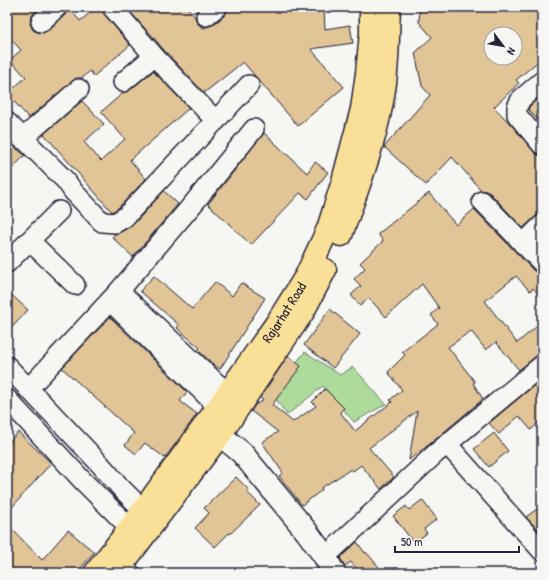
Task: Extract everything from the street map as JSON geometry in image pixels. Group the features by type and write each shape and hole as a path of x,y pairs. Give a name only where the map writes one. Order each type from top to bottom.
{"main road":[{"name":"Rajarhat Road","path":"124,570 218,415 306,276 328,229 343,181 362,109 370,41 371,7"},
{"name":"Rajarhat Road","path":"95,573 218,415 303,312 321,279 339,239 362,176 377,126 385,84 388,51 389,7"}],"street":[{"path":"41,22 57,7"},
{"path":"112,7 154,56 216,121"},
{"path":"123,82 154,56"},
{"path":"542,81 521,99 517,107 517,115 542,145"},
{"path":"7,122 22,139 66,181 73,191 102,222 115,223 125,217 250,85"},
{"path":"22,139 79,89"},
{"path":"17,397 114,296 194,204 254,129"},
{"path":"482,201 542,263"},
{"path":"7,263 59,211"},
{"path":"523,244 542,225"},
{"path":"30,241 75,284"},
{"path":"114,296 218,415 242,453 307,532 330,565 435,454 542,365"},
{"path":"7,366 17,397 83,481 130,528"},
{"path":"17,397 100,464 143,510"},
{"path":"447,444 542,551"},
{"path":"83,481 100,464"}],"green space":[{"path":"305,352 340,375 353,367 386,404 354,422 323,386 287,415 271,392"}],"building":[{"path":"7,7 41,7 33,14 30,24 33,30 43,33 49,30 65,15 68,7 80,21 97,7 101,7 104,14 130,45 94,76 90,71 82,78 76,78 29,118 7,94 26,77 10,60 21,50 7,35"},
{"path":"126,7 187,7 195,17 197,23 203,28 213,25 224,16 230,7 324,7 325,29 350,25 353,43 311,49 344,87 298,126 243,62 204,93"},
{"path":"420,7 542,7 542,58 516,80 519,83 494,107 534,152 542,158 542,214 535,217 523,228 490,193 481,190 452,157 426,185 384,147 430,95 422,86 415,53 432,37 419,22"},
{"path":"153,71 189,108 130,160 146,179 118,208 112,212 44,134 82,101 104,124 84,142 101,161 125,139 101,112 123,93 130,90"},
{"path":"542,95 542,125 528,109"},
{"path":"264,133 307,173 315,162 328,172 308,199 300,193 251,245 208,204"},
{"path":"7,138 14,147 25,155 7,174"},
{"path":"164,191 178,204 133,257 112,237 133,225"},
{"path":"429,193 456,225 474,209 534,271 542,274 542,298 533,288 530,291 516,276 485,301 517,343 542,322 542,354 535,357 519,370 496,342 486,350 471,331 448,347 475,382 473,383 483,399 409,460 417,411 369,448 394,477 381,489 361,465 353,471 351,469 321,488 322,490 302,505 279,476 283,473 262,442 278,432 251,411 256,404 263,401 260,397 288,356 301,366 272,405 293,422 316,406 312,402 325,389 344,408 340,412 355,431 392,402 390,400 402,390 388,372 405,355 402,352 438,324 431,315 439,308 422,284 386,317 369,298 360,306 351,295 361,286 354,279 365,268 360,263 383,241 378,234"},
{"path":"154,276 192,309 215,282 232,296 241,283 265,298 220,369 198,350 200,348 177,328 179,325 140,291"},
{"path":"7,291 28,310 7,333"},
{"path":"330,309 360,334 333,368 304,345"},
{"path":"110,317 187,392 180,401 197,414 165,458 145,443 136,454 125,445 134,433 62,368"},
{"path":"542,379 542,419 531,430 519,416 499,434 489,423"},
{"path":"18,432 51,463 7,513 7,445"},
{"path":"494,433 508,451 489,467 474,449"},
{"path":"236,477 249,490 247,492 260,505 215,547 195,528 209,513 204,508"},
{"path":"422,500 437,519 424,529 427,533 414,543 393,516 406,506 409,510"},
{"path":"537,509 542,516 542,534 526,517"},
{"path":"7,524 42,560 68,530 94,552 77,573 7,573"},
{"path":"357,542 384,573 360,573 351,562 345,566 340,558"}]}
